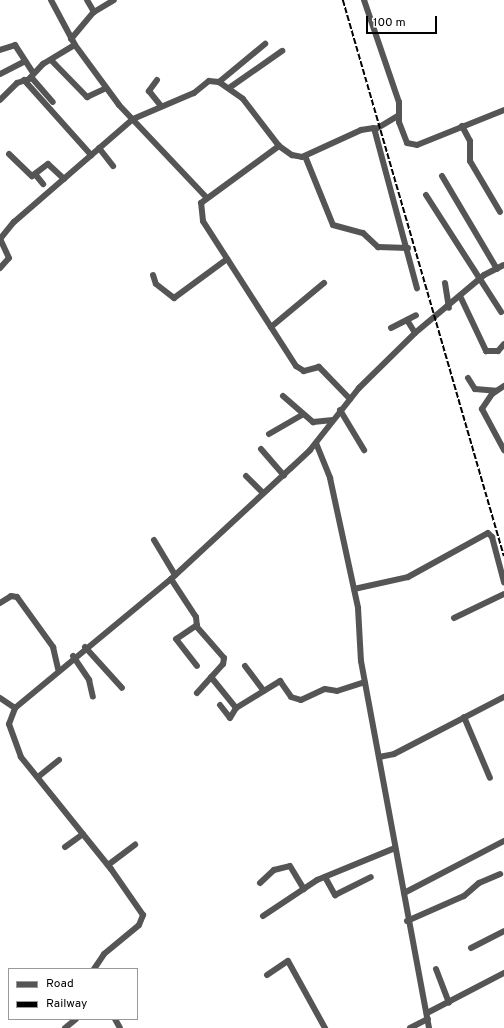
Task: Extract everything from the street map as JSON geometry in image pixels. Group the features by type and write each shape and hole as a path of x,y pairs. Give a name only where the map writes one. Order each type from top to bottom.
{"street":[{"path":"51,0 73,42 106,88 206,197"},
{"path":"88,0 94,12"},
{"path":"0,100 73,42 94,12 114,0"},
{"path":"364,0 399,102 398,116 404,139 411,146 504,110"},
{"path":"0,50 13,43 26,61 32,75 53,102"},
{"path":"219,82 265,44"},
{"path":"229,88 282,51"},
{"path":"52,60 87,97 106,88"},
{"path":"0,74 26,61"},
{"path":"24,80 92,155"},
{"path":"158,80 149,91 161,106"},
{"path":"0,268 9,260 0,239 14,222 133,119 194,93 209,81 219,82 244,99 279,146 292,155 305,156 361,130 376,129 398,116"},
{"path":"462,126 470,141 470,161 500,212"},
{"path":"376,129 408,248 417,288"},
{"path":"279,146 206,197 199,211 227,259 300,370 319,367 350,399"},
{"path":"99,148 113,166"},
{"path":"9,154 30,175 35,174 48,164 64,179"},
{"path":"305,156 332,225 363,233 378,247 408,248"},
{"path":"35,174 43,184"},
{"path":"442,176 497,269"},
{"path":"426,195 501,312"},
{"path":"153,275 156,284 174,298 227,259"},
{"path":"95,968 143,919 108,865 38,777 12,738 9,724 15,708 85,646 173,577 263,494 316,443 340,410 415,333 449,308 480,280 504,265"},
{"path":"271,327 324,283"},
{"path":"445,283 449,308"},
{"path":"461,298 486,351 498,351 504,344"},
{"path":"390,328 416,315"},
{"path":"407,320 415,333"},
{"path":"468,378 475,389 496,391"},
{"path":"504,386 496,391 484,404 482,413 504,450"},
{"path":"283,396 313,422 333,420"},
{"path":"340,410 364,450"},
{"path":"269,434 303,414"},
{"path":"316,443 330,478 354,589 364,682 404,893 407,921 428,1016 429,1028"},
{"path":"261,449 284,474"},
{"path":"246,476 263,494"},
{"path":"354,589 408,577 488,533 492,537 504,582"},
{"path":"154,540 173,577 196,616 197,624 224,658 211,677 197,693"},
{"path":"454,618 504,594"},
{"path":"0,604 11,596 17,597 53,648 58,669"},
{"path":"197,624 176,639 197,666"},
{"path":"85,646 122,688"},
{"path":"73,656 89,680 93,697"},
{"path":"245,666 264,691"},
{"path":"211,677 236,708"},
{"path":"220,705 230,718 236,708 280,681 291,697 301,700 325,689 337,691 364,682"},
{"path":"0,698 15,708"},
{"path":"379,757 394,754 464,717 504,698"},
{"path":"464,717 490,778"},
{"path":"38,777 59,760"},
{"path":"65,847 83,834"},
{"path":"404,893 504,841"},
{"path":"108,865 135,844"},
{"path":"263,916 325,877 395,848"},
{"path":"260,883 274,870 290,866 304,889"},
{"path":"407,921 464,896 479,883 500,874"},
{"path":"325,877 335,895 371,877"},
{"path":"471,948 504,931"},
{"path":"267,975 288,961 325,1028"},
{"path":"436,968 449,1002"},
{"path":"410,1028 449,1002 504,973"},
{"path":"66,1028 75,1020"}],"railway":[{"path":"343,0 504,556"}]}
